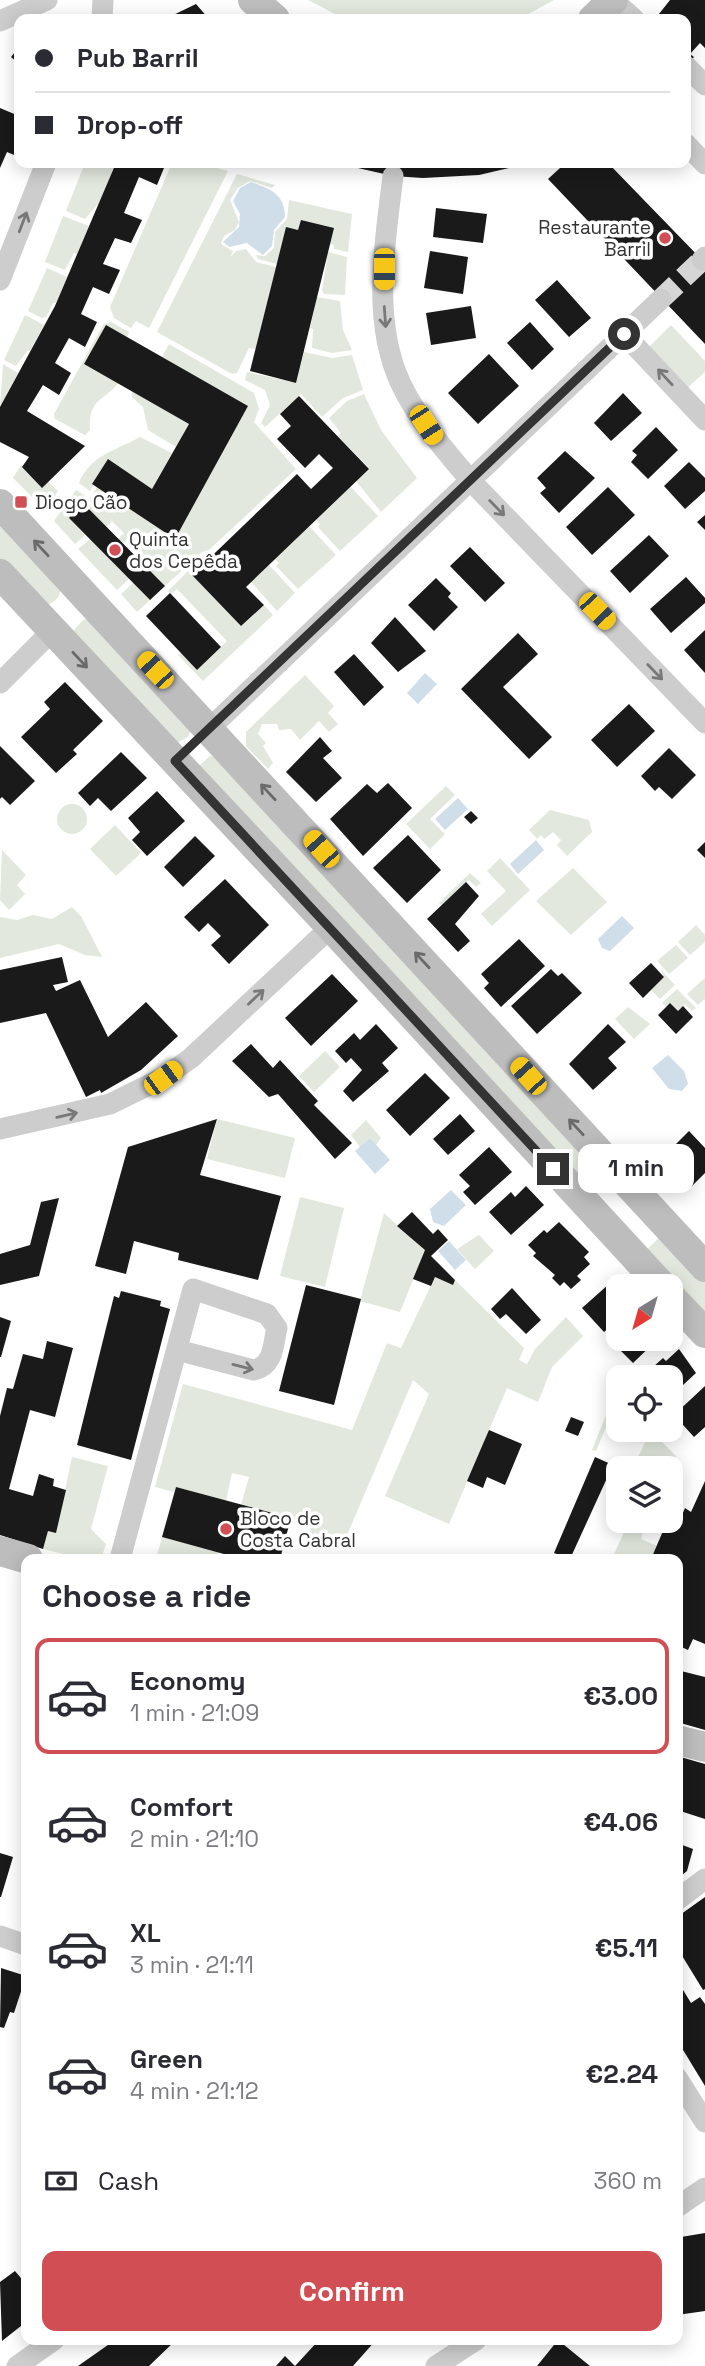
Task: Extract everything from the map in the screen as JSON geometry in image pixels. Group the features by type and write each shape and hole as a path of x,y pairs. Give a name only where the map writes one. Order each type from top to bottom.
{"main road":[{"path":"253,0 269,14"},
{"path":"598,14 613,0"},
{"path":"0,504 705,1267"},
{"path":"0,574 331,927 651,1274"},
{"path":"52,631 73,608 82,592"},
{"path":"175,761 210,729"},
{"path":"590,1210 623,1179"},
{"path":"626,1248 659,1218"},
{"path":"683,1310 705,1333"},
{"path":"0,1551 21,1557"},
{"path":"683,1742 705,1747"}],"street":[{"path":"16,14 47,0"},
{"path":"613,0 628,14"},
{"path":"691,70 705,85"},
{"path":"691,149 705,164"},
{"path":"0,280 44,168"},
{"path":"393,176 384,246 384,315 389,350 401,383 435,439 470,480 705,723"},
{"path":"210,729 661,299"},
{"path":"624,334 705,420"},
{"path":"0,683 52,631"},
{"path":"0,1129 110,1104 163,1078 191,1058 331,927"},
{"path":"121,1554 193,1289 267,1314 277,1328 269,1363 254,1370 177,1350"},
{"path":"683,1896 705,1879"},
{"path":"0,1936 21,1943"},
{"path":"683,2087 705,2122"},
{"path":"683,2203 705,2188"},
{"path":"17,2366 47,2345"},
{"path":"436,2366 468,2345"}],"shaded area":[{"path":"308,0 554,0 528,14 335,14"},
{"path":"83,168 114,168 99,203 85,219 66,211"},
{"path":"170,168 217,168 228,171 149,328 136,321 131,328 114,318 110,307"},
{"path":"237,174 275,185 272,188 250,181 238,188 230,200 239,222 235,230 224,236 221,244 233,251 230,257 236,251 246,249 256,262 276,267 256,349 249,348 237,373 232,374 157,332"},
{"path":"251,182 275,194 284,209 285,217 274,230 272,246 263,255 247,243 229,247 223,242 239,227 240,214 233,201 240,188"},
{"path":"289,200 352,214 348,252 334,249 334,245 330,244 334,228 301,220 298,230 286,228 277,264 258,259 256,255 265,256 274,248 275,232 287,219"},
{"path":"63,216 89,226 77,254 74,253 65,270 45,262"},
{"path":"328,252 347,257 345,295 324,294 322,290"},
{"path":"47,268 67,277 56,303 53,303 46,317 42,318 28,311"},
{"path":"317,297 340,301 343,330 352,350 332,353 312,348 313,329 310,328"},
{"path":"25,315 44,325 30,351 28,350 16,366 4,360"},
{"path":"111,322 129,332 127,337 106,326 84,364 118,383 94,406 90,430 85,435 55,419 54,414 103,325"},
{"path":"671,325 705,361 705,372 685,390 648,348"},
{"path":"169,344 254,393 259,409 254,422 296,469 209,550 202,552 165,586 136,556 140,551 129,539 123,543 118,539 124,533 112,521 106,527 85,506 97,487 175,538 248,406 162,357"},
{"path":"304,352 332,358 352,355 363,390 343,398 322,417 301,394 265,427 261,423 270,405 265,390 245,380 247,372 296,383"},
{"path":"3,364 18,373 0,407"},
{"path":"132,391 189,424 176,447 148,430 143,407 132,397"},
{"path":"364,394 381,430 417,478 381,512 356,481 369,468 338,436 341,433 329,418 347,401"},
{"path":"140,437 172,453 152,489 108,460 90,491 79,483 97,460"},
{"path":"21,465 42,487 48,482 58,491 46,511 13,478"},
{"path":"350,486 378,516 340,551 318,527 320,524 316,520"},
{"path":"76,490 87,497 69,518 85,535 75,544 54,521"},
{"path":"0,522 60,587 59,597 54,601 46,605 0,560"},
{"path":"309,526 336,555 298,589 276,566 279,563 275,559"},
{"path":"90,539 129,579 117,590 78,549"},
{"path":"269,565 295,593 277,611 251,582"},
{"path":"188,571 241,626 264,605 273,615 203,681 178,655 181,653 197,670 227,641 177,589 171,594 168,591"},
{"path":"133,583 150,600 137,612 121,594"},
{"path":"89,619 192,728 188,737 175,744 73,631 83,620"},
{"path":"425,673 437,684 418,704 407,693"},
{"path":"305,675 334,706 328,713 338,724 329,732 319,721 300,740 291,729 279,730 277,724 262,724 258,734 266,743 263,746 273,763 268,769 246,746 246,732"},
{"path":"210,756 215,757 607,1178 589,1195 199,766"},
{"path":"446,786 455,795 430,819 445,834 430,849 406,824"},
{"path":"458,798 468,809 445,830 435,819"},
{"path":"72,804 78,805 86,813 86,825 78,833 72,834 66,833 58,825 57,819 58,813 66,805"},
{"path":"550,810 589,820 592,832 567,856 557,845 561,840 553,832 544,839 541,835 537,839 529,830"},
{"path":"115,825 141,853 116,876 90,849"},
{"path":"536,840 544,850 518,874 510,864"},
{"path":"2,850 26,875 17,885 25,894 9,910 0,900"},
{"path":"500,858 530,890 492,926 481,914 506,891 487,871"},
{"path":"573,868 607,902 571,935 536,901"},
{"path":"470,873 481,883 476,887 469,880 442,906 439,903"},
{"path":"72,907 81,916 102,957 85,955 59,944 0,958 0,917 17,920 33,915 52,919"},
{"path":"622,916 634,928 610,951 602,948 598,939"},
{"path":"696,925 705,935 705,942 690,955 678,942"},
{"path":"676,945 688,958 669,974 657,961"},
{"path":"660,969 675,985 660,999 651,990 664,977"},
{"path":"705,978 705,999 698,1005 687,994"},
{"path":"677,989 696,1008 692,1011 685,1004 678,1011 670,1003 666,1007 662,1003"},
{"path":"628,1007 650,1024 634,1039 615,1019"},
{"path":"325,1051 340,1067 314,1092 299,1076"},
{"path":"668,1055 684,1071 688,1084 682,1091 669,1089 652,1068"},
{"path":"217,1119 295,1138 285,1178 207,1159"},
{"path":"366,1120 381,1138 376,1145 370,1138 360,1147 351,1135"},
{"path":"370,1138 390,1160 375,1174 355,1151"},
{"path":"451,1190 466,1205 444,1226 433,1222 430,1209"},
{"path":"300,1197 344,1208 325,1287 280,1276"},
{"path":"384,1213 425,1250 400,1312 360,1301"},
{"path":"479,1235 494,1251 475,1269 457,1249"},
{"path":"662,1235 705,1281 705,1320 683,1296 683,1274 662,1274 643,1253"},
{"path":"449,1241 466,1260 455,1270 438,1251"},
{"path":"435,1277 453,1285 455,1280 524,1348 519,1360 527,1364 535,1349 566,1317 583,1336 552,1367 538,1402 507,1388 449,1524 385,1496 429,1394 413,1380 342,1547 309,1534 311,1529 241,1505 249,1477 232,1473 226,1501 176,1487 174,1492 155,1487 183,1384 352,1430 387,1343 401,1348"},
{"path":"606,1415 606,1427 596,1451 592,1450"},
{"path":"645,1442 662,1442 676,1456 639,1456"},
{"path":"72,1457 108,1466 91,1529 106,1544 103,1554 64,1554 43,1549 48,1531 56,1532"},
{"path":"623,1533 643,1533 641,1539 657,1546 653,1554 614,1554"},
{"path":"162,1537 218,1552 218,1554 157,1554"}],"building":[{"path":"670,0 705,0 705,48 700,43 691,53 691,14 659,14"},
{"path":"196,4 205,14 175,14"},
{"path":"0,108 14,114 14,155 7,152 0,168"},
{"path":"114,168 164,168 157,185 139,177 124,213 142,220 131,243 115,238 103,264 120,270 109,294 93,287 81,314 97,322 85,347 69,338 55,363 71,373 59,395 43,385 27,411 85,446 42,488 22,467 29,457 0,442 0,407 55,306"},
{"path":"358,168 509,168 479,175 423,178 393,176"},
{"path":"560,168 613,168 705,263 705,344 548,179"},
{"path":"436,208 487,214 483,243 433,237"},
{"path":"301,220 334,228 296,383 250,371 286,227 298,230"},
{"path":"430,251 468,257 463,294 424,288"},
{"path":"557,280 591,318 569,337 535,300"},
{"path":"471,306 476,338 431,345 426,313"},
{"path":"530,322 554,349 532,370 507,343"},
{"path":"106,325 248,406 175,539 92,484 108,459 152,489 189,424 84,364"},
{"path":"489,354 519,386 478,424 448,393"},
{"path":"623,393 642,413 611,441 594,423"},
{"path":"299,396 369,469 246,587 264,605 241,626 192,575 297,474 311,489 333,468 319,454 305,468 277,439 291,426 280,414"},
{"path":"656,427 678,450 648,479 631,462 637,455 632,451"},
{"path":"565,451 595,478 559,513 540,493 546,488 537,478"},
{"path":"689,462 705,478 705,491 685,509 664,486"},
{"path":"608,487 635,515 592,555 566,527"},
{"name":"Quinta dos Cepêda","path":"81,501 165,586 150,600 69,518"},
{"path":"705,515 705,530 697,522"},
{"path":"649,535 669,556 630,593 610,571"},
{"path":"470,547 505,583 485,602 450,566"},
{"path":"686,577 705,598 705,603 671,633 650,609"},
{"path":"436,578 451,593 448,597 458,607 434,631 408,605"},
{"path":"170,593 221,647 197,670 146,616"},
{"path":"395,617 426,651 398,672 371,643"},
{"path":"705,630 705,673 684,650"},
{"path":"518,633 538,654 503,687 552,737 529,759 461,689"},
{"path":"354,654 384,687 364,706 334,672"},
{"path":"65,682 103,721 73,750 77,754 56,773 21,737 50,709 44,702"},
{"path":"629,704 655,731 617,767 591,740"},
{"path":"320,737 332,751 323,758 342,778 316,802 286,772"},
{"path":"0,746 35,781 10,805 2,797 0,799"},
{"path":"669,748 696,775 672,799 659,787 655,791 641,776"},
{"path":"121,752 147,778 111,811 98,798 90,806 78,793"},
{"path":"388,783 412,808 363,856 330,819 367,784 377,793"},
{"path":"157,791 185,821 147,856 132,840 140,832 128,818"},
{"path":"471,811 478,818 471,824 464,817"},
{"path":"408,835 441,870 407,903 373,868"},
{"path":"195,836 215,856 183,887 164,867"},
{"path":"705,842 705,858 697,850"},
{"path":"225,879 269,925 229,964 211,945 221,936 208,923 199,932 184,917"},
{"path":"466,882 479,896 455,924 470,941 458,952 427,919"},
{"path":"519,939 545,966 501,1007 484,988 489,983 481,974"},
{"path":"62,957 68,982 53,985 56,991 80,980 108,1037 146,1002 178,1036 141,1070 101,1093 100,1090 86,1097 46,1013 0,1023 0,970"},
{"path":"651,963 664,977 643,998 629,983"},
{"path":"551,969 558,976 562,973 582,993 537,1034 511,1006"},
{"path":"332,974 358,1001 311,1046 285,1018"},
{"path":"670,1003 678,1011 683,1006 693,1017 676,1034 658,1015"},
{"path":"376,1024 398,1048 382,1063 389,1071 353,1102 343,1091 362,1070 351,1058 346,1063 335,1051 354,1033 360,1040"},
{"path":"608,1024 626,1042 608,1058 617,1068 593,1090 569,1064"},
{"path":"251,1044 273,1068 280,1060 318,1101 314,1105 352,1143 335,1159 278,1094 269,1097 232,1061"},
{"path":"425,1073 450,1098 410,1136 386,1110"},
{"path":"460,1114 475,1131 448,1155 433,1139"},
{"path":"217,1119 200,1175 281,1196 258,1280 178,1260 179,1253 134,1241 126,1274 95,1266 128,1147"},
{"path":"689,1131 705,1148 705,1173 689,1189 660,1160"},
{"path":"489,1147 512,1172 475,1205 463,1192 470,1186 459,1175"},
{"path":"526,1186 544,1205 511,1235 489,1212 511,1192 515,1197"},
{"path":"59,1198 39,1276 0,1285 0,1254 30,1245 41,1202"},
{"path":"412,1212 433,1234 438,1229 448,1240 431,1256 455,1280 453,1285 435,1277 431,1286 413,1279 425,1250 397,1226"},
{"path":"559,1222 589,1252 584,1257 590,1264 577,1276 581,1280 571,1289 564,1282 560,1286 552,1278 555,1275 533,1256 536,1253 528,1245 544,1230 547,1233"},
{"path":"306,1285 361,1299 334,1405 279,1391"},
{"path":"606,1287 606,1330 604,1332 582,1308"},
{"path":"512,1288 541,1320 526,1334 506,1314 500,1319 491,1309"},
{"path":"121,1291 161,1301 160,1306 170,1309 131,1460 77,1445 114,1296 119,1298"},
{"path":"0,1317 11,1321 1,1357 0,1357"},
{"path":"47,1341 73,1348 55,1417 30,1410 9,1489 33,1496 39,1474 54,1479 53,1486 66,1490 56,1533 48,1531 43,1549 0,1535 0,1416 7,1388 13,1389 23,1354 43,1359"},
{"path":"621,1351 646,1351 633,1363"},
{"path":"680,1351 696,1373 683,1385 683,1365 655,1365 663,1358 666,1361"},
{"path":"705,1386 705,1427 694,1437 683,1425 683,1407"},
{"path":"571,1417 584,1422 578,1436 565,1431"},
{"path":"489,1430 522,1444 505,1485 487,1477 483,1488 467,1481"},
{"path":"595,1457 606,1462 606,1480 572,1554 554,1553"},
{"path":"705,1481 705,1644 693,1639 688,1650 683,1648 683,1554 653,1554 662,1533 683,1533 685,1508 691,1512"},
{"name":"Bloco de Costa Cabral","path":"176,1487 291,1518 281,1554 224,1554 162,1537"},
{"path":"683,1672 705,1677 705,1730 683,1724"},
{"path":"683,1758 705,1764 705,1819 683,1812"},
{"path":"683,1845 693,1849 687,1871 683,1874"},
{"path":"0,1853 13,1857 1,1897 0,1897"},
{"path":"705,1897 703,1990 683,1957 683,1913"},
{"path":"1,1968 21,1974 21,1991 14,2013 10,2012 4,2028 0,2027"},
{"path":"683,1990 691,2003 700,1997 705,2004 705,2086 683,2050"},
{"path":"705,2233 705,2311 683,2314 683,2237"},
{"path":"15,2271 21,2278 21,2326 2,2341 0,2282"},
{"path":"108,2345 171,2345 149,2366 78,2366"},
{"path":"314,2345 372,2345 353,2366 295,2366"},
{"path":"554,2345 564,2345 590,2366 537,2366"},
{"path":"285,2356 295,2366 276,2366"}],"tunnel":[{"path":"661,299 702,260"}],"place":[{"name":"Restaurante Barril","path":"665,238"},
{"name":"Diogo Cão","path":"21,502"},
{"name":"Quinta dos Cepêda","path":"115,550"},
{"name":"Bloco de Costa Cabral","path":"226,1529"}],"route":[{"path":"553,1169 175,761 624,334"}]}
